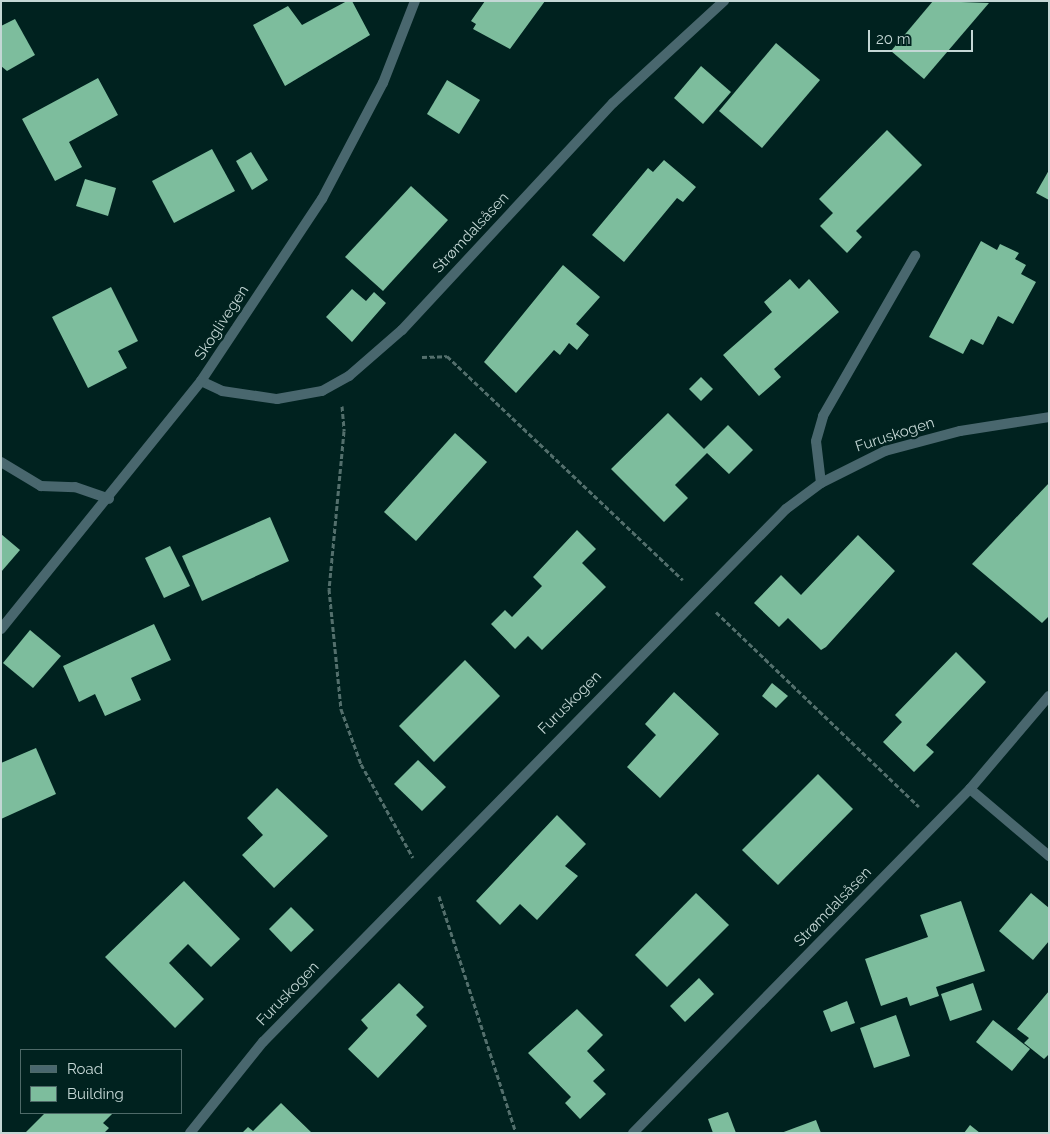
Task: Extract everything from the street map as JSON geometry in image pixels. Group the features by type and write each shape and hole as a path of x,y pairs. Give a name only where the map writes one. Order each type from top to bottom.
{"street":[{"name":"Skoglivegen","path":"1,629 202,381 355,143 415,1"},
{"name":"Strømdalsåsen","path":"202,381 222,391 277,399 298,397 335,384 374,357 402,330 613,102 724,1"},
{"path":"821,483 816,441 823,416 915,256"},
{"name":"Furuskogen","path":"190,1133 263,1042 424,873 743,550 821,483 893,448 1049,417"},
{"path":"1,462 41,486 75,487 109,498"},
{"name":"Strømdalsåsen","path":"633,1133 970,789 1049,696"},
{"path":"970,789 1049,856"}],"path":[{"path":"335,384 344,431 329,590 341,709 361,764 445,906 516,1133"}],"building":[{"path":"347,1 352,1 370,35 285,86 253,25 288,6 302,25"},
{"path":"485,1 545,1 510,49 473,29 476,24 471,21"},
{"path":"933,1 989,3 924,79 891,51"},
{"path":"15,19 35,55 7,71 1,66 1,26"},
{"path":"776,43 820,80 762,148 719,111"},
{"path":"701,66 731,92 703,124 674,98"},
{"path":"98,78 118,115 69,142 82,167 55,181 22,119"},
{"path":"447,80 480,100 459,134 427,114"},
{"path":"887,130 922,165 856,231 862,237 847,253 820,226 833,213 819,199"},
{"path":"212,149 235,191 174,223 152,181"},
{"path":"251,152 268,180 252,190 236,161"},
{"path":"664,160 696,187 683,202 677,198 624,262 592,235 648,168 653,172"},
{"path":"1049,170 1049,200 1036,193"},
{"path":"85,179 116,188 108,216 76,206"},
{"path":"411,186 448,220 383,291 345,257"},
{"path":"981,241 997,250 1000,244 1019,253 1015,259 1026,265 1021,274 1036,282 1013,324 998,316 983,345 971,339 963,354 929,337"},
{"path":"563,265 600,297 576,324 589,335 577,350 569,343 560,355 554,350 516,393 484,362"},
{"path":"790,279 799,289 809,279 839,312 774,369 781,377 759,396 723,355 772,312 764,302"},
{"path":"111,287 138,341 118,351 127,368 88,388 52,317"},
{"path":"352,289 366,301 374,292 386,303 352,342 326,317"},
{"path":"701,377 713,389 701,401 689,389"},
{"path":"668,413 704,449 728,425 753,450 729,474 707,453 675,485 688,498 664,522 611,469"},
{"path":"455,433 487,462 416,541 384,512"},
{"path":"1049,483 1049,616 1042,623 972,564"},
{"path":"270,517 289,561 202,601 182,556"},
{"path":"577,530 596,549 582,563 606,587 542,650 528,636 515,649 491,624 505,610 512,617 542,586 533,577"},
{"path":"1,534 20,550 1,572"},
{"path":"858,535 895,571 826,647 821,650 788,618 779,627 754,603 781,575 801,595"},
{"path":"170,546 190,586 164,598 145,558"},
{"path":"154,624 171,660 131,678 141,700 105,716 95,694 79,702 63,666"},
{"path":"30,630 61,656 33,688 3,663"},
{"path":"956,652 986,682 926,745 934,752 914,772 883,742 902,722 895,715"},
{"path":"465,660 500,696 434,762 399,726"},
{"path":"772,683 788,696 776,708 762,696"},
{"path":"674,692 719,734 660,798 627,767 656,735 645,724"},
{"path":"36,748 56,794 1,819 1,763"},
{"path":"418,760 446,787 422,811 394,784"},
{"path":"818,774 853,809 778,885 742,850"},
{"path":"277,788 328,836 274,888 242,855 263,835 247,818"},
{"path":"557,815 586,844 565,866 578,876 537,920 520,904 500,925 476,901"},
{"path":"184,881 240,939 211,967 188,944 169,963 204,999 175,1028 105,957"},
{"path":"696,893 729,925 667,987 635,955"},
{"path":"1031,893 1049,908 1049,941 1033,960 999,931"},
{"path":"961,901 985,971 936,987 939,996 910,1006 907,997 881,1006 865,959 928,937 920,915"},
{"path":"291,907 314,930 291,952 269,929"},
{"path":"699,978 714,994 685,1022 670,1006"},
{"path":"399,983 424,1007 416,1015 427,1026 378,1078 348,1049 368,1028 361,1020"},
{"path":"973,983 982,1010 950,1021 941,994"},
{"path":"1049,991 1049,1054 1044,1059 1024,1043 1029,1038 1017,1029"},
{"path":"847,1001 855,1023 831,1032 823,1011"},
{"path":"577,1009 603,1035 587,1051 605,1070 593,1081 606,1094 580,1119 565,1103 571,1097 528,1053"},
{"path":"896,1015 910,1056 874,1068 860,1028"},
{"path":"993,1020 1030,1049 1012,1071 976,1042"},
{"path":"281,1103 312,1133 242,1133 248,1127 253,1131"},
{"path":"728,1112 736,1133 713,1133 708,1119"},
{"path":"44,1114 112,1114 103,1123 109,1128 104,1133 25,1133"},
{"path":"816,1120 821,1133 781,1133"},
{"path":"970,1125 980,1133 964,1133"}]}
